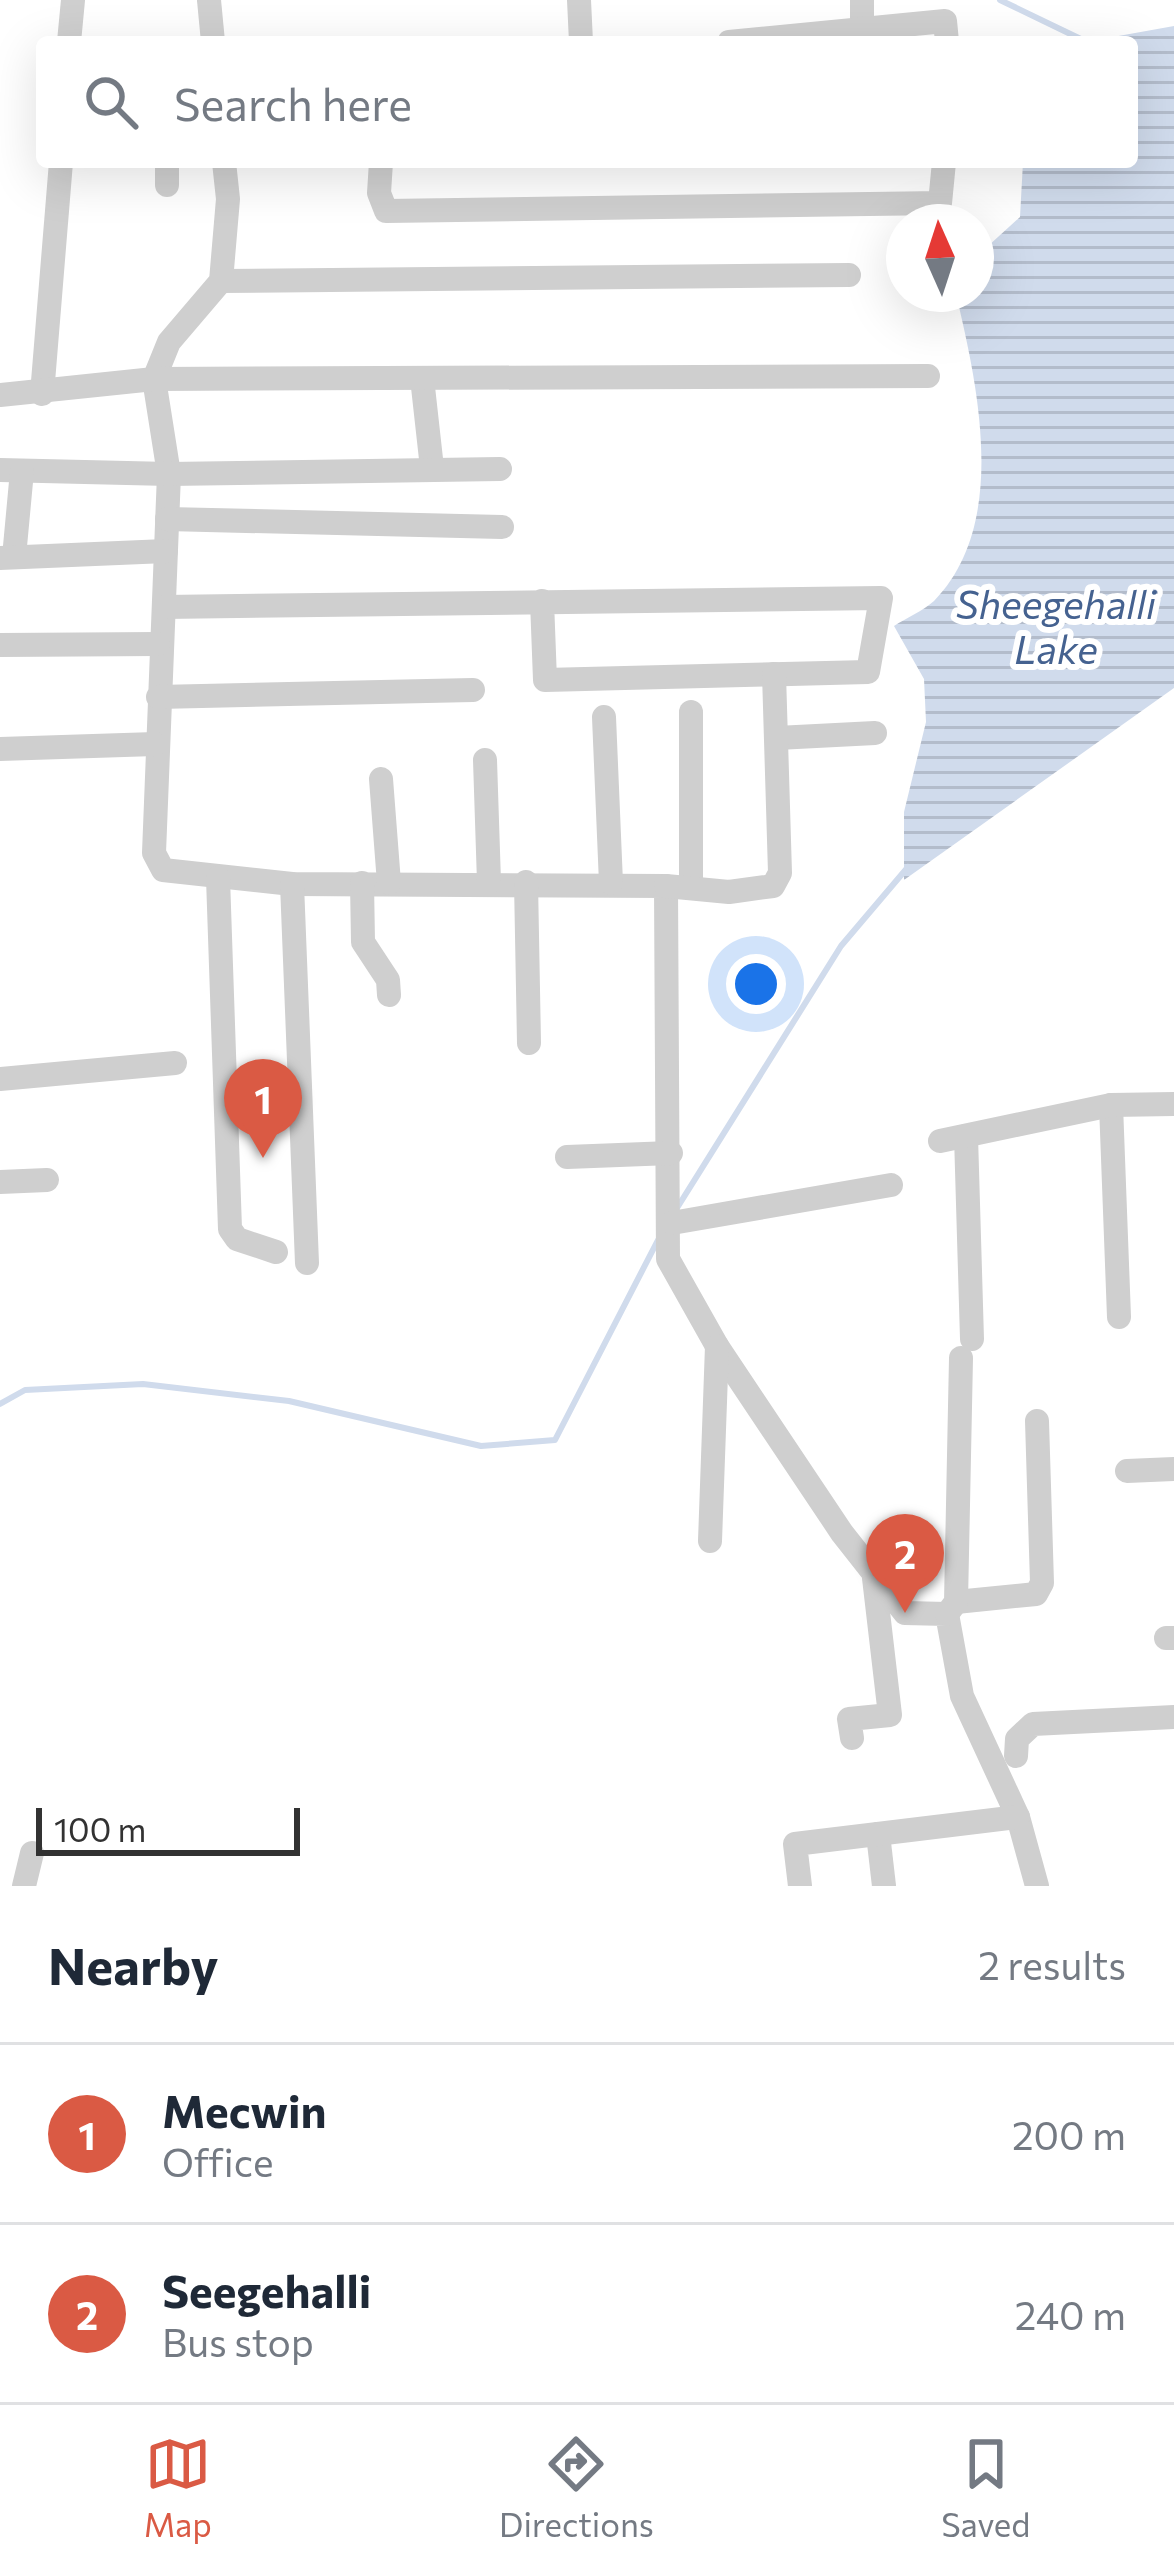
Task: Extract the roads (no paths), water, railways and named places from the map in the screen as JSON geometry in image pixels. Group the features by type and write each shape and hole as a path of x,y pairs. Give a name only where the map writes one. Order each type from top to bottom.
{"street":[{"path":"70,36 73,0"},
{"path":"209,0 212,36"},
{"path":"579,0 581,36"},
{"path":"862,0 862,29"},
{"path":"790,36 946,21 947,36"},
{"path":"42,394 61,168"},
{"path":"225,168 228,199 221,281 169,342 154,379 169,475 155,744 154,853 163,870 292,884 611,883 729,892 773,886 779,873 774,674"},
{"path":"381,168 379,193 386,211 940,203 943,168"},
{"path":"221,281 849,275"},
{"path":"0,394 42,394 154,379 928,376"},
{"path":"422,378 432,468"},
{"path":"166,551 7,558 11,471 169,475 500,469"},
{"path":"167,518 502,527"},
{"path":"164,607 542,601 881,598 868,672 544,680 542,601"},
{"path":"0,645 158,644"},
{"path":"158,697 473,690"},
{"path":"691,712 678,887 668,1258 718,1346 874,1576 905,1612 1036,1594 1042,1583 1037,1421"},
{"path":"604,717 611,883"},
{"path":"776,738 875,733"},
{"path":"0,749 155,744"},
{"path":"485,760 489,882"},
{"path":"381,779 389,883"},
{"path":"218,878 230,1229 237,1239 276,1252"},
{"path":"526,882 529,1043"},
{"path":"292,884 307,1264"},
{"path":"362,884 363,942 388,980 389,995"},
{"path":"0,1078 175,1063"},
{"path":"940,1142 1111,1106 1174,1104"},
{"path":"1111,1106 1119,1316"},
{"path":"966,1136 967,1348 951,1608 962,1696 1018,1816 1037,1886"},
{"path":"567,1157 671,1153"},
{"path":"0,1182 47,1180"},
{"path":"672,1223 891,1185"},
{"path":"710,1541 718,1346"},
{"path":"1127,1471 1174,1469"},
{"path":"852,1738 849,1719 890,1715 874,1576"},
{"path":"1016,1756 1017,1739 1033,1724 1174,1717"},
{"path":"800,1886 794,1844 1018,1816"},
{"path":"878,1834 884,1886"},
{"path":"24,1886 32,1853"}],"water":[{"name":"Sheegehalli Lake","path":"1174,26 1174,688 904,880 904,812 926,722 924,679 894,626 934,601 957,570 972,534 980,495 978,412 960,312 994,312 994,241 1020,217 1023,168 1138,168 1138,36 1118,36"}],"waterway":[{"path":"1000,0 1075,36"},
{"path":"677,1208 841,946 908,867"},
{"path":"0,1404 25,1390 143,1384 289,1401 481,1446 555,1440 658,1240"}],"place":[{"name":"Mecwin","path":"263,1158"},
{"name":"Seegehalli","path":"905,1613"}]}
